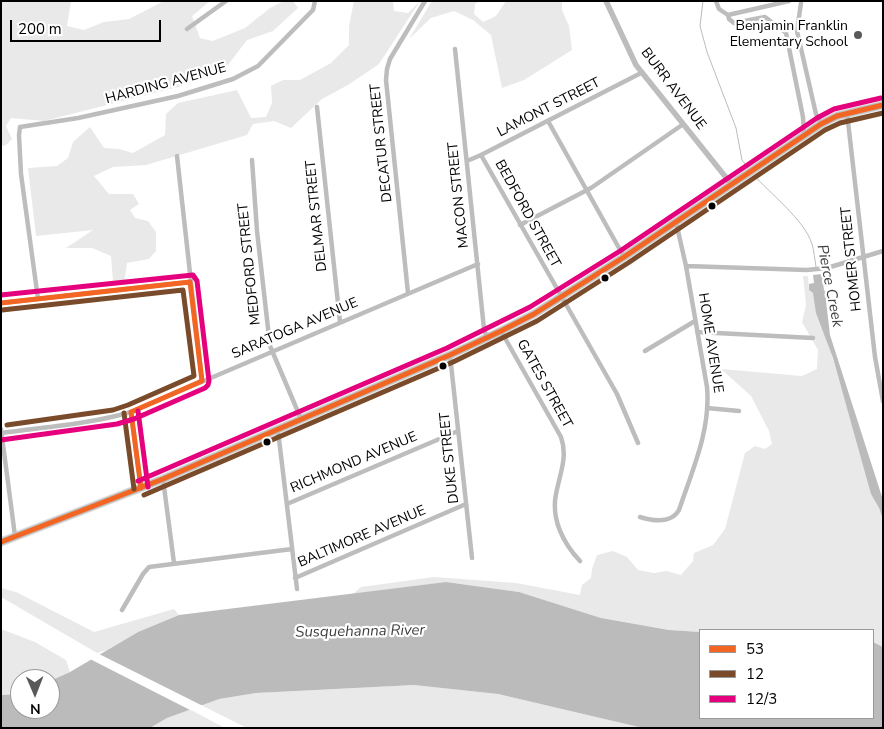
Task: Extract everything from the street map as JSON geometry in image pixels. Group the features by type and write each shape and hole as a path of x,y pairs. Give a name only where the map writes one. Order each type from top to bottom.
{"main road":[{"path":"1,542 163,479 487,338 562,297 821,124 847,113 883,104"}],"street":[{"path":"186,29 226,1"},
{"name":"HARDING AVENUE","path":"38,299 21,174 20,127 78,118 160,100 233,79 258,66 313,10 315,1"},
{"name":"DECATUR STREET","path":"408,293 386,80 390,59 425,1"},
{"name":"BURR AVENUE","path":"606,1 623,40 641,73 732,184"},
{"path":"716,1 719,9 728,15 729,19 734,23 764,17 786,33 804,135"},
{"path":"728,15 789,1"},
{"path":"801,2 797,30 816,114 821,124"},
{"path":"764,17 766,6"},
{"path":"786,33 797,30"},
{"name":"MACON STREET","path":"455,49 484,329 487,338"},
{"name":"LAMONT STREET","path":"467,161 641,73"},
{"name":"DELMAR STREET","path":"316,107 340,322"},
{"name":"HOMER STREET","path":"847,113 875,358 883,401"},
{"path":"548,121 624,257"},
{"path":"520,225 587,190 682,125"},
{"name":"BEDFORD STREET","path":"481,155 617,394 638,442"},
{"path":"177,156 202,381"},
{"name":"MEDFORD STREET","path":"252,160 257,231 272,351 301,419"},
{"name":"HOME AVENUE","path":"640,517 666,520 675,517 700,448 707,408 707,387 696,321 676,222"},
{"path":"686,266 821,269 883,251"},
{"name":"SARATOGA AVENUE","path":"2,431 84,422 115,417 131,412 478,264"},
{"path":"1,303 190,282"},
{"path":"645,351 696,321"},
{"name":"GATES STREET","path":"501,331 564,444 564,462 556,494 557,520 567,546 580,561"},
{"path":"697,332 813,338"},
{"name":"DUKE STREET","path":"450,355 472,558"},
{"path":"707,408 739,411"},
{"path":"131,412 141,488"},
{"path":"277,430 297,589"},
{"path":"2,431 15,536"},
{"name":"RICHMOND AVENUE","path":"287,504 458,431"},
{"path":"163,479 174,563"},
{"name":"BALTIMORE AVENUE","path":"295,578 466,504"},
{"path":"122,610 149,567 292,549"}],"shaded area":[{"path":"1,1 71,1 67,26 84,30 104,22 129,19 164,1 210,1 192,16 200,38 213,41 245,28 270,8 284,1 293,1 298,8 273,31 247,40 228,65 203,71 182,86 44,121 11,118 6,126 12,139 6,145 1,146"},
{"path":"354,1 393,1 394,11 408,13 420,1 379,64 348,85 322,99 291,128 274,121 253,124 247,135 146,165 113,167 94,176 109,194 133,194 139,204 130,210 135,218 148,221 156,232 156,251 149,259 127,263 124,284 113,281 111,256 92,248 66,248 93,230 36,236 28,168 57,166 68,158 73,142 90,127 104,148 119,149 133,153 165,135 166,114 178,103 237,90 251,118 266,117 272,103 271,86 283,80 300,80 331,63 349,45 349,26"},
{"path":"432,1 480,1 475,4 474,14 483,22 496,16 506,1 562,1 562,10 569,26 572,50 524,80 502,88 491,35 473,20 454,11 431,18 409,39"},
{"path":"803,276 808,276 809,290 813,293 860,449 871,493 883,519 883,647 874,642 874,629 699,629 699,632 669,630 601,618 519,592 446,582 353,594 361,587 434,577 516,583 580,595 582,585 591,578 597,555 613,551 627,557 638,570 654,573 667,571 681,575 693,561 694,553 713,545 725,529 745,453 755,446 765,449 772,444 769,431 751,396 721,369 802,376 817,369 818,350 802,322 806,305"},
{"path":"1,588 16,592 94,632 174,609 179,615 138,632 107,650 97,653 1,597"},
{"path":"1,629 35,642 66,660 70,672 60,676 60,669 10,669 10,695 1,695"},
{"path":"414,685 498,694 643,728 247,728 201,705 218,699 256,693"},
{"path":"189,709 225,728 150,728 167,718"}],"water":[{"path":"822,274 824,290 827,294 826,301 830,335 883,500 883,519 871,494 833,358 816,313 813,293 809,290 809,284 814,283 813,275"},
{"name":"Susquehanna River","path":"446,582 519,592 601,618 669,630 699,632 699,719 874,719 874,642 883,647 883,728 643,728 498,694 414,685 256,693 219,699 167,718 150,728 1,728 1,695 10,695 10,719 60,719 60,676 138,632 179,615"}],"pier":[{"path":"97,653 204,706 192,711 88,658"}],"waterway":[{"name":"Pierce Creek","path":"703,1 700,26 707,52 736,128 742,160 749,169"},
{"name":"Pierce Creek","path":"753,174 802,225 812,244 816,267"}],"transit line":[{"name":"12/3","path":"138,481 447,348 530,307 620,251 817,118 834,109 881,98"},
{"name":"53","path":"1,542 163,479 450,355 501,331 534,314 624,257 821,124 837,116 883,105"},
{"name":"12","path":"144,495 453,362 537,321 628,263 825,130 840,123 883,113"},
{"name":"12/3","path":"1,295 193,275 197,281 209,381 205,388 134,419 117,424 1,440"},
{"name":"53","path":"1,303 190,282 202,381 131,412 141,488"},
{"name":"12","path":"2,310 183,290 194,376 113,410 7,425"},
{"name":"12/3","path":"138,411 148,487"},
{"name":"12","path":"124,413 134,489"}],"place":[{"name":"Benjamin Franklin Elementary School","path":"858,35"}]}
